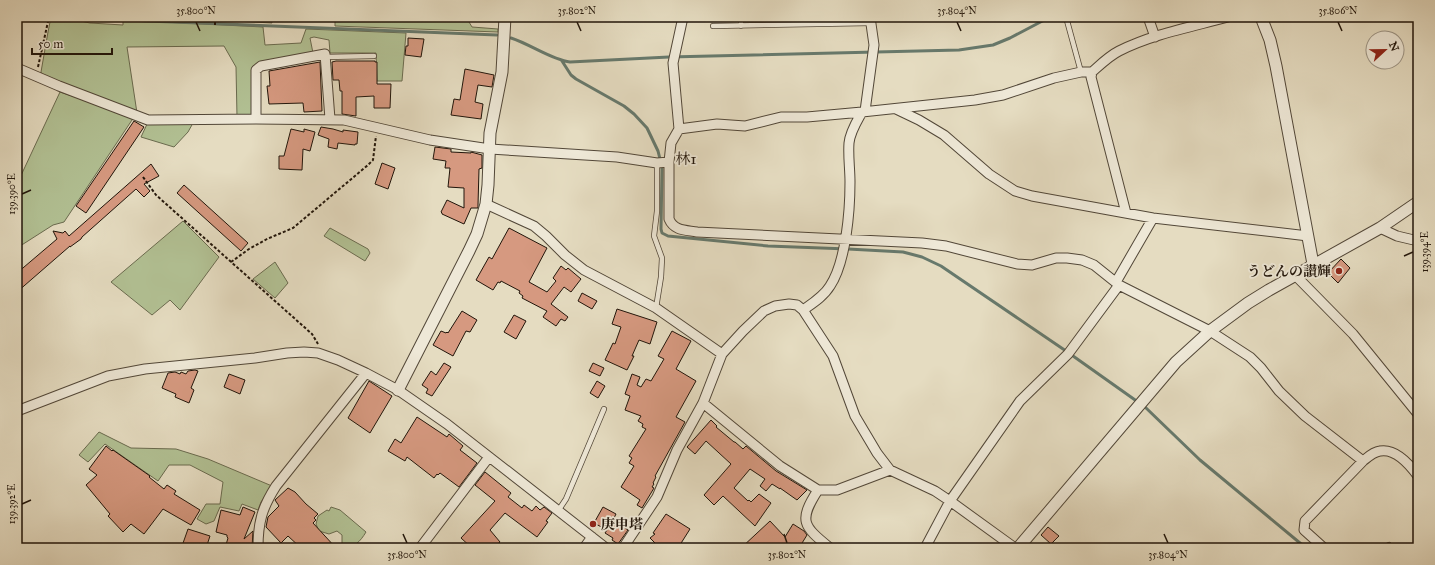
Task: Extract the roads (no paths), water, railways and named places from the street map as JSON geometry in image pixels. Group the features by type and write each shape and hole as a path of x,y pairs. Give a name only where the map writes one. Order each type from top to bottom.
{"street":[{"path":"398,390 469,251 477,234 486,204 492,119 504,57 505,17"},
{"path":"683,17 673,63 679,129 671,143 669,162 669,219 671,225 676,229 697,232 922,243 946,246 1017,264 1032,265 1056,258 1082,260 1094,266 1118,283 1210,331 1250,357 1261,368 1279,391 1305,416 1363,461"},
{"path":"1148,17 1155,37"},
{"path":"679,129 717,124 746,126 781,117 807,117 894,109 975,100 1003,95 1054,78 1081,72 1092,72 1117,52 1136,44 1182,28 1228,17"},
{"path":"1261,17 1270,40 1276,66 1313,264"},
{"path":"803,310 830,287 837,275 843,256 850,183 849,142 854,128 863,111 874,45 871,20"},
{"path":"256,119 256,70 261,66 325,54 330,119"},
{"path":"17,68 148,120 344,120 430,140 490,149 617,157 657,163 669,162"},
{"path":"1092,72 1091,77 1126,213"},
{"path":"894,109 918,120 944,135 989,174 1015,191 1032,196 1153,218 1308,236"},
{"path":"623,548 657,497 677,450 703,403 722,354 743,330 764,311 775,306 789,304 797,305 803,310 833,356 855,416 877,453 890,470 935,491 1017,548 1176,362 1210,331 1248,303 1294,274 1380,228 1418,202"},
{"path":"486,204 534,226 565,255 584,270 656,308 722,354"},
{"path":"925,548 950,501 1020,400 1068,354 1118,283 1153,218"},
{"path":"1380,228 1397,236 1418,241"},
{"path":"1294,274 1353,334 1418,414"},
{"path":"17,411 108,376 144,369 255,358 287,353 318,353 366,372 398,390 447,424 606,548"},
{"path":"258,548 258,528 268,499 276,486 366,372"},
{"path":"703,403 780,466 818,490 837,490 890,470"},
{"path":"1324,548 1304,530 1305,522 1363,461 1381,450 1389,452 1398,456 1408,464 1418,476"},
{"path":"420,548 489,457"},
{"path":"818,490 808,505 805,515 812,533 830,548"},
{"path":"584,548 592,537"}],"lane":[{"path":"741,17 741,26"},
{"path":"1066,17 1081,72"},
{"path":"713,26 871,20"},
{"path":"325,56 374,56"},
{"path":"656,308 661,277 662,258 654,236 657,211 657,163"},
{"path":"558,511 566,499 604,409"},
{"path":"1383,548 1389,545"}],"waterway":[{"path":"81,17 497,35"},
{"path":"511,38 548,55 570,62 669,57 959,50 993,45 1010,38 1050,17"},
{"path":"562,61 571,75 576,79 624,106 647,128 658,151 662,167 662,233 668,236 768,246 903,252 922,257 941,266 1145,407 1200,460 1306,548"}],"place":[{"name":"うどんの讃輝","path":"1339,271"},
{"name":"庚申塔","path":"593,524"}],"district":[{"name":"林1","path":"686,159"}]}
